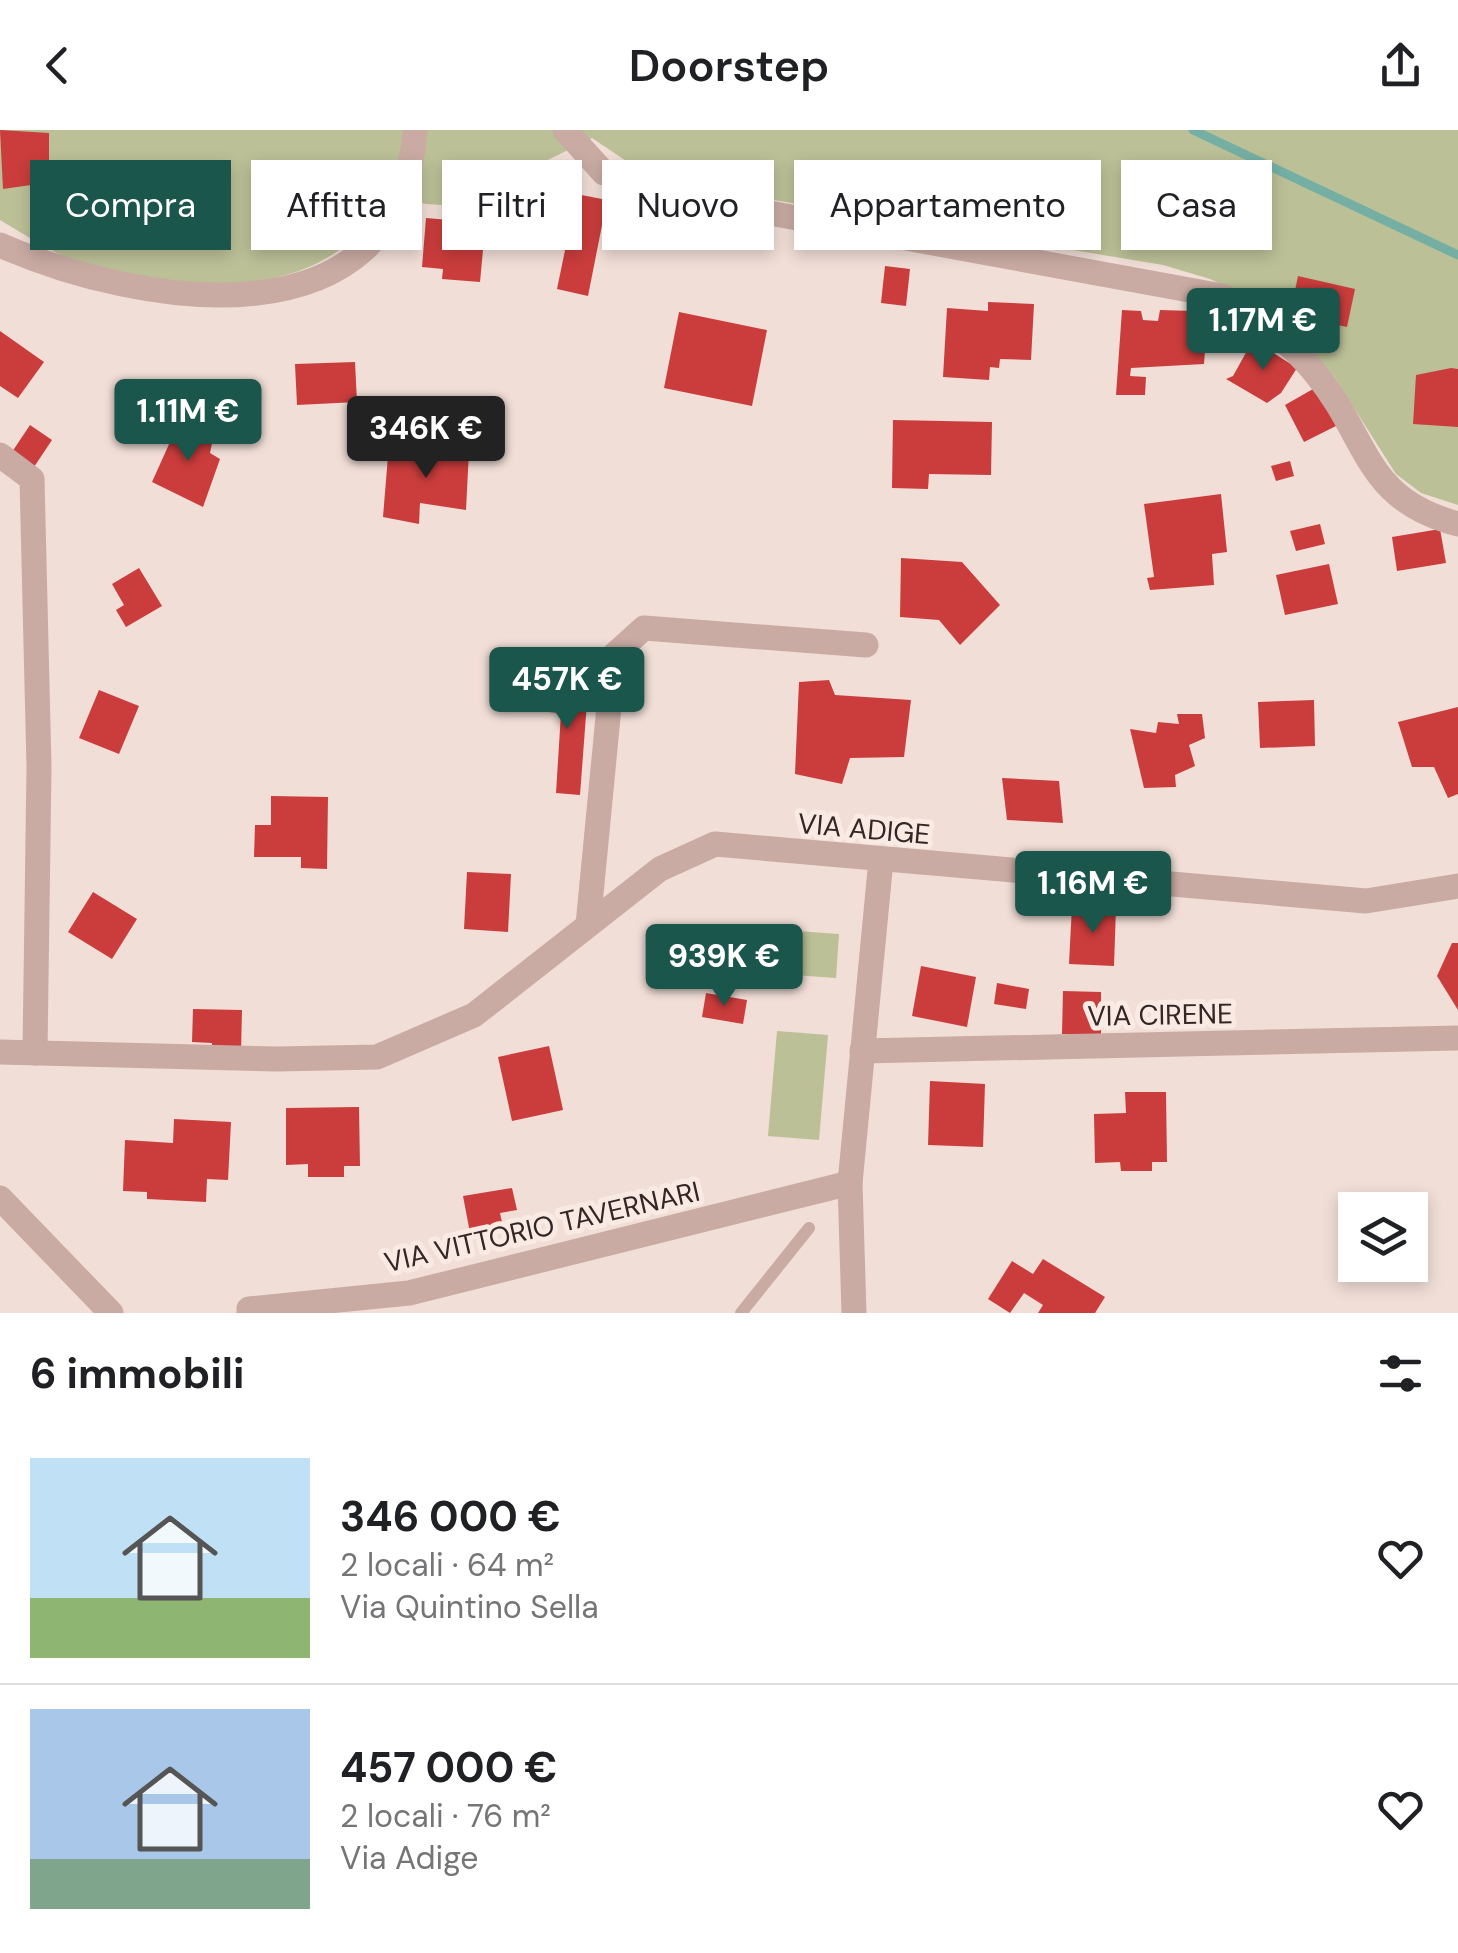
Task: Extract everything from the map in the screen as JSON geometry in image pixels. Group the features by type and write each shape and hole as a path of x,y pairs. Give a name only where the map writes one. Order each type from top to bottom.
{"street":[{"path":"0,245 61,272 128,288 212,297 302,286 344,266 405,196 415,130"},
{"path":"564,130 604,173 666,194 1222,296 1273,330 1319,376 1382,482 1430,517 1458,524"},
{"path":"0,456 32,479 40,766 34,1053"},
{"path":"588,926 614,656 644,628 866,644"},
{"name":"VIA ADIGE","path":"0,1052 377,1056 474,1015 660,869 714,844 1366,901 1458,886"},
{"path":"854,1313 850,1183 881,860"},
{"name":"VIA CIRENE","path":"862,1051 1458,1038"},
{"name":"VIA VITTORIO TAVERNARI","path":"249,1313 250,1309 410,1293 850,1183"},
{"path":"0,1198 111,1313"}],"lane":[{"path":"740,1313 809,1228"}],"green space":[{"path":"0,130 1458,130 1458,505 1421,493 1396,474 1335,378 1293,333 1251,298 1210,279 1163,265 1073,250 1101,250 1101,160 794,160 794,203 774,200 774,160 625,160 592,138 548,160 442,160 442,205 422,203 422,160 251,160 251,250 339,250 290,274 226,286 161,285 130,280 89,268 50,250 231,250 231,160 30,160 30,238 0,220"},
{"path":"741,927 839,934 836,978 737,971"},
{"path":"777,1031 828,1035 819,1140 768,1136"}],"building":[{"path":"0,130 49,133 49,160 30,160 30,185 3,189"},
{"path":"582,195 602,199 602,225 588,296 557,289 565,250 582,250"},
{"path":"426,218 442,219 442,250 483,250 480,282 442,279 443,269 422,267"},
{"path":"885,266 910,269 906,306 881,303"},
{"path":"1298,276 1355,289 1347,327 1290,315"},
{"path":"988,302 1034,304 1031,360 1000,359 999,368 990,367 989,380 943,377 947,308 988,311"},
{"path":"1122,310 1141,311 1143,320 1158,321 1160,310 1194,311 1193,338 1206,337 1204,364 1131,368 1130,376 1146,377 1145,395 1116,395"},
{"path":"679,312 767,330 752,406 664,388"},
{"path":"0,331 44,362 18,398 0,386"},
{"path":"1253,340 1297,368 1281,393 1267,403 1226,379 1233,376"},
{"path":"355,362 357,402 297,405 295,364"},
{"path":"1458,369 1458,427 1413,424 1416,375"},
{"path":"1320,385 1344,422 1304,442 1285,405"},
{"path":"893,420 992,422 991,475 929,474 928,489 892,488"},
{"path":"179,422 214,434 210,453 220,459 203,507 152,482"},
{"path":"30,425 52,440 32,470 10,455"},
{"path":"410,441 469,451 466,510 420,503 419,524 383,517 388,456 406,460"},
{"path":"1290,461 1294,476 1276,481 1271,466"},
{"path":"1221,494 1227,552 1212,554 1214,585 1150,590 1147,578 1154,577 1144,504"},
{"path":"1320,524 1325,544 1296,551 1290,531"},
{"path":"1440,529 1446,563 1397,571 1392,537"},
{"path":"901,558 962,562 1000,605 960,645 939,620 900,617"},
{"path":"1329,564 1338,604 1285,615 1276,575"},
{"path":"139,568 162,606 126,627 116,610 124,605 112,584"},
{"path":"829,680 835,695 911,700 904,757 850,758 842,784 795,774 799,682"},
{"path":"536,685 588,689 580,795 556,793 561,713 535,711"},
{"path":"99,690 139,706 119,754 79,738"},
{"path":"1314,700 1315,746 1260,748 1258,702"},
{"path":"1458,707 1458,794 1448,798 1434,767 1412,767 1398,722"},
{"path":"1177,714 1202,714 1205,738 1189,745 1195,766 1175,775 1176,787 1144,788 1130,729 1156,733 1158,722 1179,724"},
{"path":"1002,778 1059,781 1063,823 1007,820"},
{"path":"271,796 328,797 327,869 301,868 301,857 254,857 255,825 271,825"},
{"path":"467,872 511,874 508,932 464,929"},
{"path":"93,892 137,919 112,959 68,932"},
{"path":"1072,905 1116,908 1114,966 1069,964"},
{"path":"1452,943 1458,943 1458,1010 1437,976"},
{"path":"921,966 976,977 967,1027 912,1016"},
{"path":"997,983 1029,989 1026,1009 994,1004"},
{"path":"1063,991 1101,992 1101,1034 1062,1034"},
{"path":"706,993 747,1000 743,1024 702,1017"},
{"path":"193,1009 242,1010 241,1052 212,1050 212,1043 192,1042"},
{"path":"549,1046 563,1110 512,1121 498,1057"},
{"path":"930,1081 985,1084 983,1147 928,1145"},
{"path":"1125,1092 1166,1092 1167,1162 1152,1162 1152,1171 1121,1171 1120,1162 1095,1163 1094,1114 1126,1113"},
{"path":"359,1107 360,1166 344,1166 344,1177 308,1177 308,1164 286,1165 286,1108"},
{"path":"174,1119 231,1122 228,1180 207,1179 206,1202 147,1199 147,1192 123,1191 125,1140 173,1143"},
{"path":"512,1188 517,1210 500,1213 504,1232 471,1238 463,1196"},
{"path":"1043,1259 1105,1297 1095,1313 1038,1313 1043,1305 1024,1293 1010,1313 988,1299 1012,1261 1033,1274"}],"waterway":[{"path":"1193,130 1458,255"}]}
